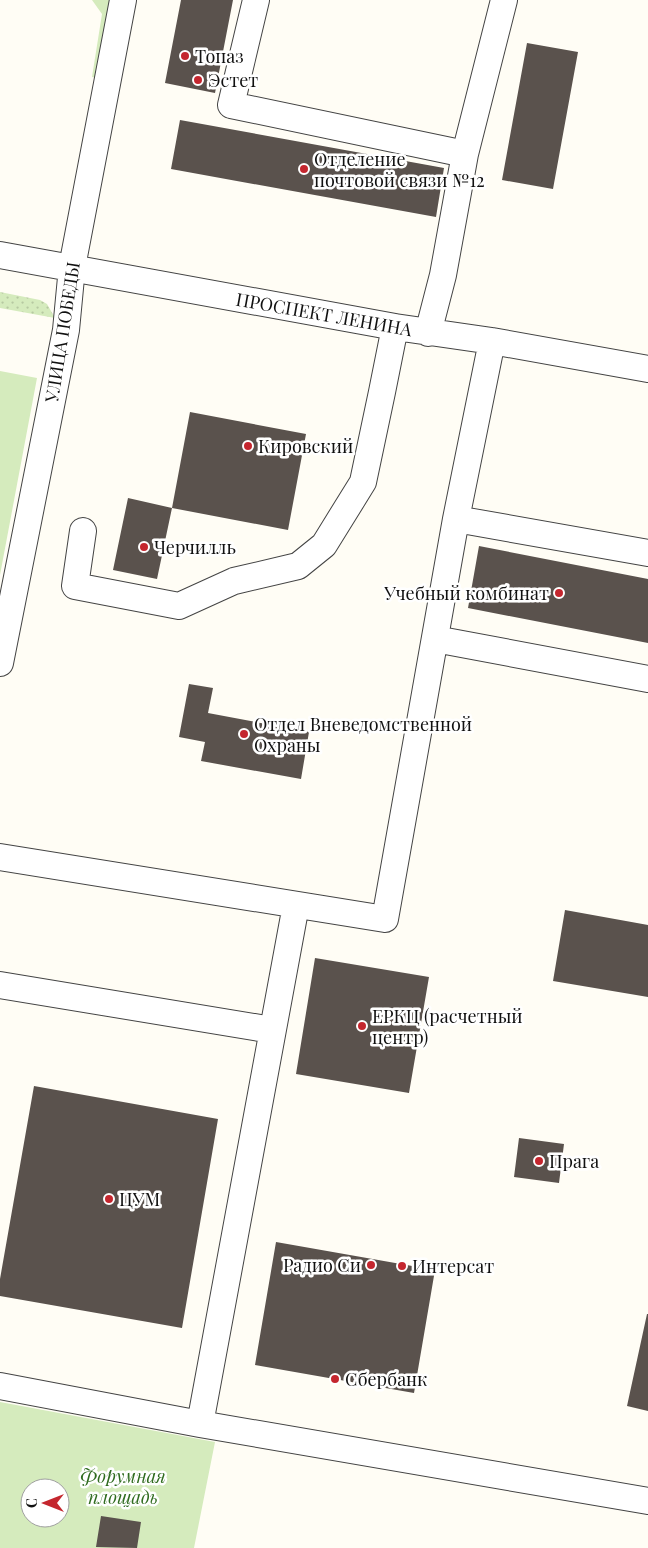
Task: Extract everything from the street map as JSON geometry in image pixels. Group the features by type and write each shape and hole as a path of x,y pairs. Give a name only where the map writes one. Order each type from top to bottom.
{"street":[{"name":"УЛИЦА ПОБЕДЫ","path":"0,664 66,330 72,267 124,0"},
{"path":"256,0 231,105 465,154"},
{"path":"428,333 443,275 465,154 504,0"},
{"name":"ПРОСПЕКТ ЛЕНИНА","path":"0,255 394,328 492,341 648,369"},
{"path":"83,530 75,586 179,606 234,581 298,566 324,545 362,482 394,328"},
{"path":"0,857 386,918 456,520 492,341"},
{"path":"456,520 648,552"},
{"path":"435,639 648,679"},
{"path":"200,1424 296,905"},
{"path":"0,986 272,1030"},
{"path":"0,1386 200,1424 648,1501"}],"green space":[{"path":"92,0 115,0 101,79 92,77 102,14"},
{"path":"0,292 40,300 47,304 55,318 0,308"},
{"path":"0,371 37,378 0,575"},
{"name":"Форумная площадь","path":"0,1402 215,1442 194,1548 0,1548"}],"building":[{"path":"181,0 233,0 215,93 165,83"},
{"path":"527,43 578,52 553,189 502,180"},
{"path":"180,120 444,168 436,217 171,169"},
{"path":"190,412 306,434 288,530 172,508"},
{"path":"128,498 172,508 157,579 113,570"},
{"name":"Учебный комбинат","path":"479,546 648,579 648,643 468,608"},
{"name":"Отдел Вневедомственной Охраны","path":"189,684 213,688 208,713 309,732 301,779 201,761 205,742 179,737"},
{"path":"565,910 648,925 648,997 553,981"},
{"name":"ЕРКЦ (расчетный центр)","path":"315,958 429,977 409,1093 296,1074"},
{"name":"ЦУМ","path":"34,1086 218,1119 182,1328 0,1296 0,1279"},
{"name":"Прага","path":"519,1138 564,1144 559,1183 514,1177"},
{"path":"276,1242 435,1270 414,1393 255,1365"},
{"path":"648,1314 648,1411 627,1406"},
{"path":"101,1516 141,1522 137,1548 96,1547"}],"place":[{"name":"Топаз","path":"185,56"},
{"name":"Эстет","path":"198,80"},
{"name":"Отделение почтовой связи №12","path":"304,169"},
{"name":"Кировский","path":"248,446"},
{"name":"Черчилль","path":"144,547"},
{"name":"Учебный комбинат","path":"559,593"},
{"name":"Отдел Вневедомственной Охраны","path":"244,734"},
{"name":"ЕРКЦ (расчетный центр)","path":"362,1026"},
{"name":"Прага","path":"539,1161"},
{"name":"ЦУМ","path":"109,1199"},
{"name":"Радио Си","path":"371,1265"},
{"name":"Интерсат","path":"402,1266"},
{"name":"Сбербанк","path":"335,1379"}]}
